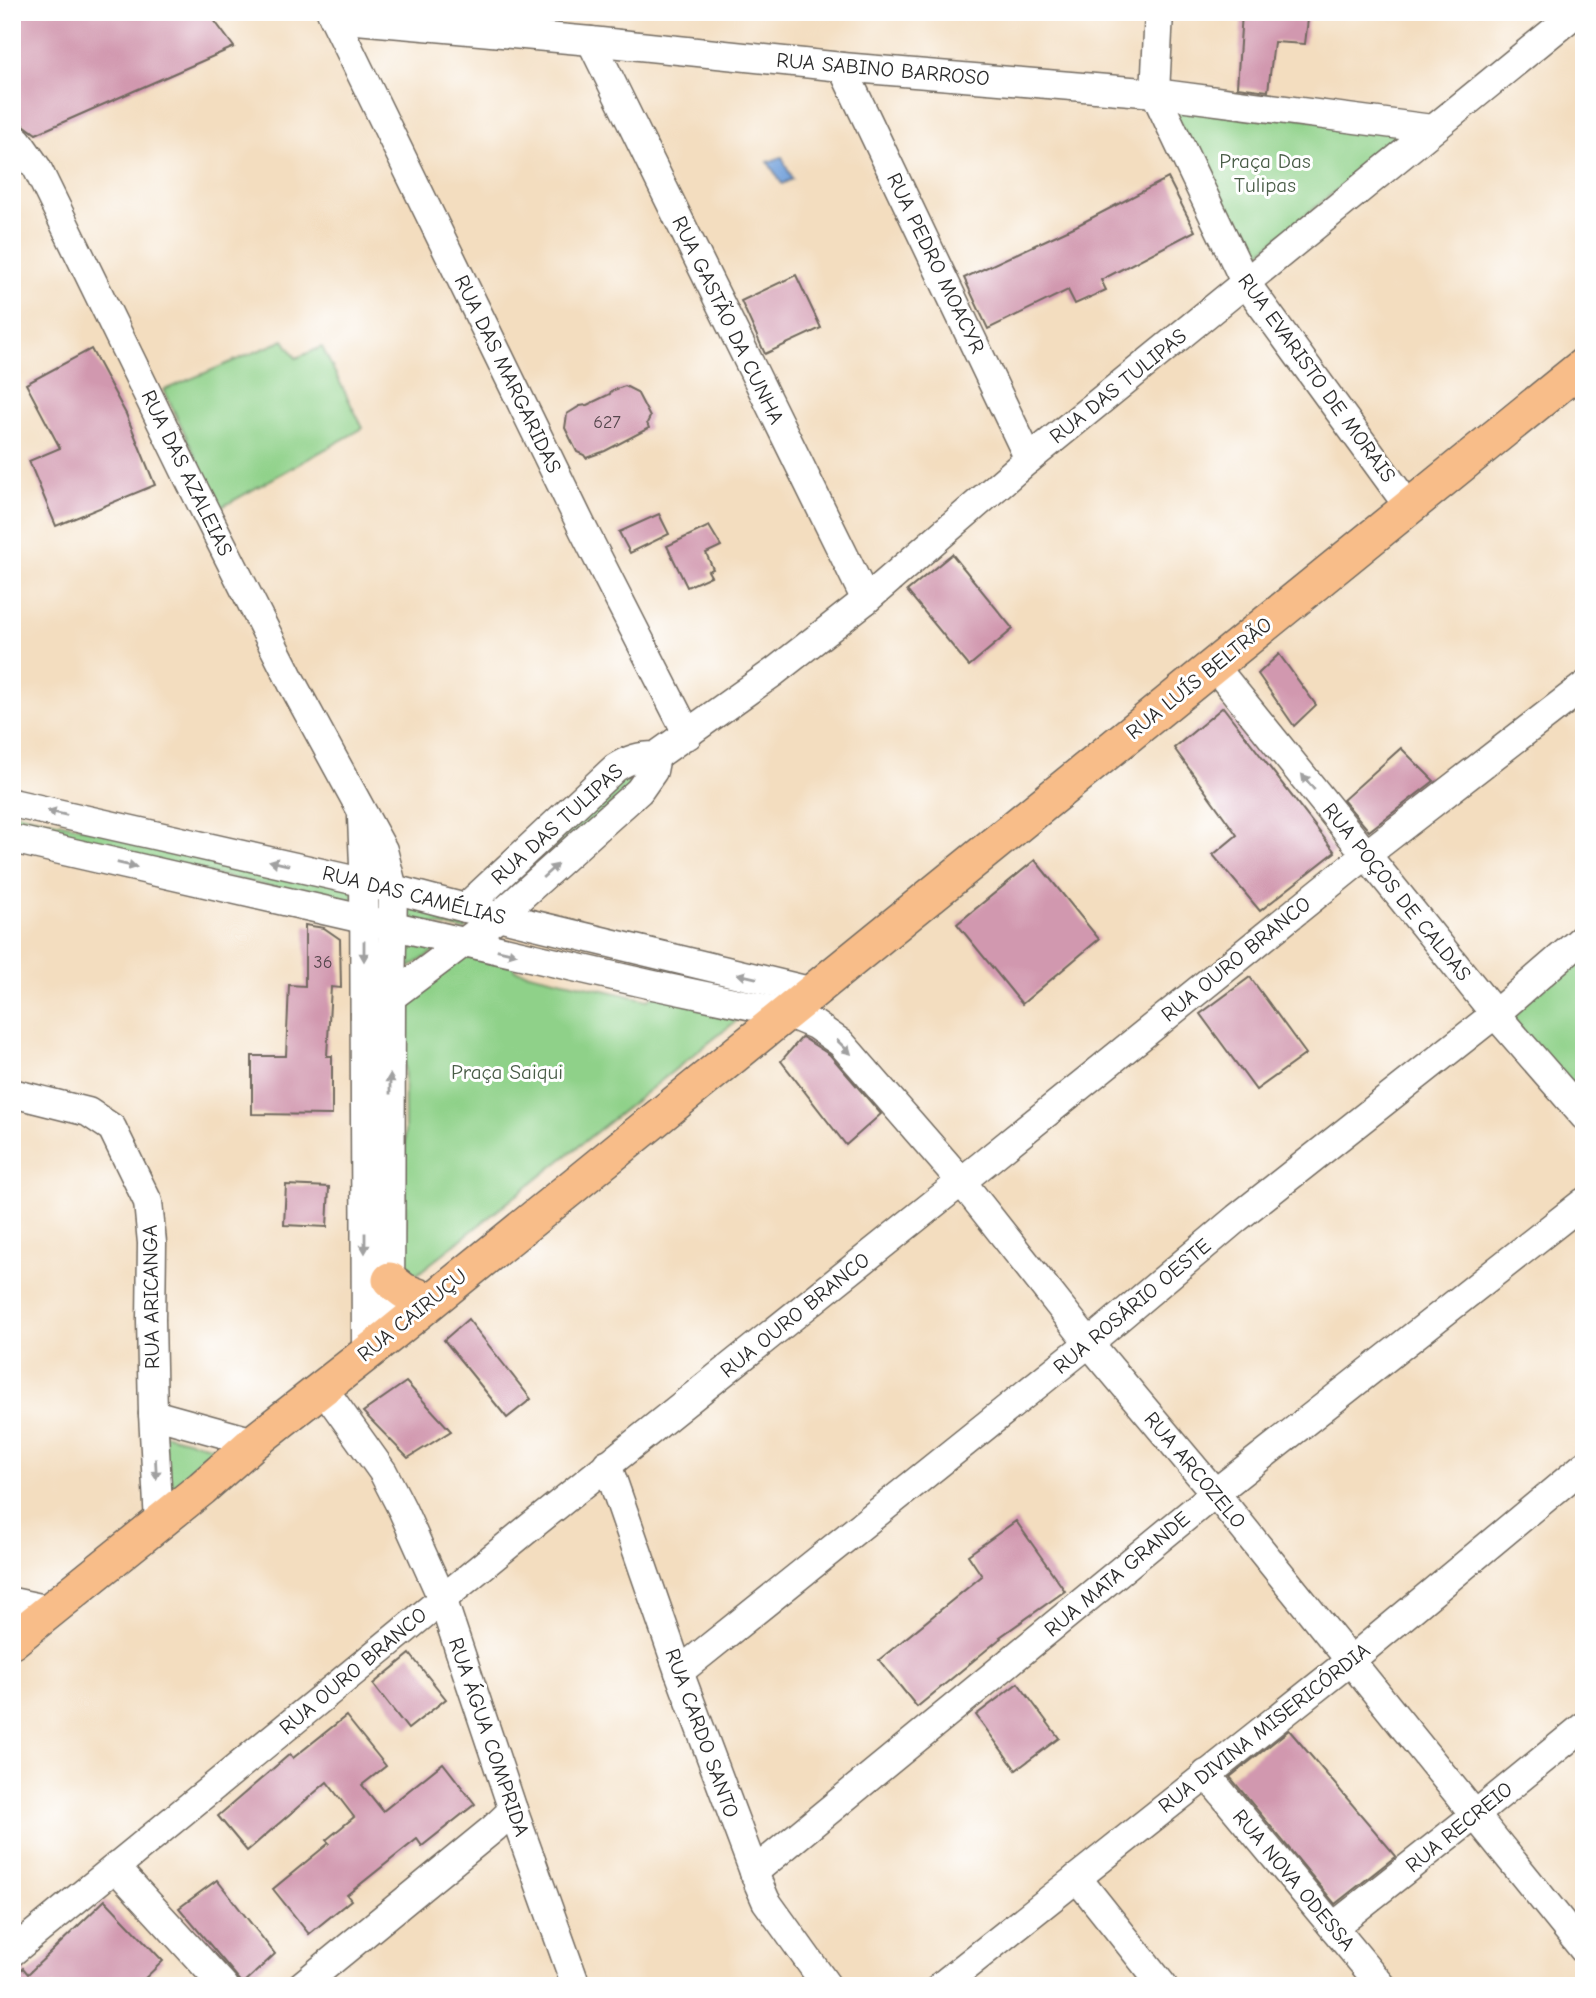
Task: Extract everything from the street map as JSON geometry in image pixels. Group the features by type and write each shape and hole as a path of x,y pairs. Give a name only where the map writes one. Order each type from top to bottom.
{"main road":[{"name":"RUA LUÍS BELTRÃO","path":"814,992 1584,365"},
{"name":"RUA CAIRUÇU","path":"12,1641 202,1488 254,1442 814,992"},
{"path":"390,1280 404,1291 431,1301"}],"street":[{"name":"RUA EVARISTO DE MORAIS","path":"1159,12 1155,93 1245,282 1409,506"},
{"name":"RUA DAS TULIPAS","path":"465,908 615,768 628,760 656,756 774,673 866,600 1029,459 1577,12"},
{"name":"RUA SABINO BARROSO","path":"332,15 842,66 1155,93 1432,129"},
{"name":"RUA DAS MARGARIDAS","path":"332,15 584,531 688,735"},
{"name":"RUA GASTÃO DA CUNHA","path":"591,40 866,600"},
{"name":"RUA PEDRO MOACYR","path":"842,66 1029,459"},
{"name":"RUA DAS AZALEIAS","path":"12,137 18,141 37,169 286,671 375,832 383,850 393,889"},
{"name":"RUA POÇOS DE CALDAS","path":"1214,666 1495,1014 1584,1116"},
{"name":"RUA OURO BRANCO","path":"12,1952 607,1464 1367,854 1584,686"},
{"name":"RUA DAS TULIPAS","path":"391,997 499,916 639,791 653,771 656,756"},
{"name":"RUA DAS CAMÉLIAS","path":"12,803 393,889 814,992"},
{"name":"RUA DAS AZALEIAS","path":"362,811 363,883"},
{"name":"RUA DAS CAMÉLIAS","path":"12,839 786,1013"},
{"path":"363,883 377,1128 390,1280 378,1344"},
{"path":"378,1344 377,1128 391,997 393,889"},
{"name":"RUA ROSÁRIO OESTE","path":"679,1672 1089,1342 1237,1219 1495,1014 1584,937"},
{"name":"RUA ARCOZELO","path":"786,1013 815,1025 841,1043 961,1181 1584,1950"},
{"name":"RUA ARICANGA","path":"12,1093 88,1112 112,1128 148,1202 152,1243 153,1415 159,1523"},
{"name":"RUA MATA GRANDE","path":"754,1872 1215,1493 1584,1202"},
{"name":"RUA ÁGUA COMPRIDA","path":"323,1388 383,1472 442,1598 576,1986"},
{"path":"153,1415 254,1442"},
{"name":"RUA CARDO SANTO","path":"607,1464 679,1672 766,1901 827,1986"},
{"name":"RUA DIVINA MISERICÓRDIA","path":"944,1985 1351,1660 1584,1466"},
{"path":"12,1602 50,1610"},
{"name":"RUA RECREIO","path":"1333,1927 1584,1726"},
{"name":"RUA NOVA ODESSA","path":"1206,1774 1382,1986"},
{"path":"301,1986 513,1810"},
{"path":"117,1868 224,1986"},
{"path":"1076,1878 1163,1986"}],"green space":[{"name":"Praça Das Tulipas","path":"1168,100 1408,132 1243,266"},
{"path":"284,340 296,358 322,347 363,428 220,508 164,390"},
{"path":"628,767 643,775 500,906 481,902"},
{"path":"12,812 352,886 354,904 12,832"},
{"path":"404,905 468,920 466,930 403,919"},
{"path":"405,935 448,943 402,972"},
{"path":"1584,941 1584,1116 1495,1014"},
{"name":"Praça Saiqui","path":"471,950 510,960 515,970 648,1000 657,994 745,1014 406,1283 404,998"},
{"path":"163,1434 226,1450 169,1498"}],"water":[{"path":"782,157 792,179 782,184 768,162"}],"building":[{"path":"12,12 208,12 234,47 36,134 12,120"},
{"path":"1242,13 1308,19 1305,44 1274,42 1268,91 1237,87"},
{"path":"1168,178 1195,231 1101,280 1106,290 1075,304 1068,290 988,329 964,278 1076,226"},
{"path":"796,275 821,328 765,354 741,301"},
{"path":"91,349 126,414 155,485 56,526 29,461 60,448 26,384"},
{"path":"625,386 637,392 650,417 647,423 649,428 586,458 577,452 565,428 567,414"},
{"path":"659,514 669,534 630,553 619,532"},
{"path":"709,526 721,546 706,553 713,569 708,571 711,576 687,587 667,546"},
{"path":"952,554 1013,629 969,666 907,591"},
{"path":"1279,654 1316,705 1294,726 1258,674"},
{"path":"1223,707 1335,852 1260,911 1213,855 1237,835 1174,748"},
{"path":"1401,748 1434,781 1369,831 1343,800"},
{"path":"1035,860 1099,939 1022,1004 957,924"},
{"path":"305,925 324,928 340,939 341,988 331,987 327,1056 332,1056 332,1115 252,1114 252,1056 286,1056 289,985 305,986"},
{"path":"1250,977 1306,1054 1256,1090 1200,1014"},
{"path":"802,1037 830,1055 881,1114 846,1145 781,1061"},
{"path":"286,1185 329,1187 327,1227 284,1225"},
{"path":"468,1319 531,1399 507,1418 444,1340"},
{"path":"406,1382 451,1431 408,1458 363,1412"},
{"path":"1016,1521 1065,1591 1000,1637 917,1707 879,1660 982,1576 968,1555"},
{"path":"410,1654 446,1699 408,1729 373,1684"},
{"path":"1018,1683 1059,1738 1016,1770 976,1715"},
{"path":"346,1716 386,1766 362,1785 383,1811 443,1763 475,1804 422,1846 417,1839 347,1895 351,1900 309,1934 273,1889 329,1843 326,1840 354,1817 327,1782 247,1851 218,1816 290,1754 293,1758"},
{"path":"1289,1730 1396,1856 1335,1904 1230,1777"},
{"path":"217,1880 275,1954 243,1984 179,1908"},
{"path":"105,1900 163,1961 137,1986 12,1986 12,1978 23,1968 28,1974"}]}
